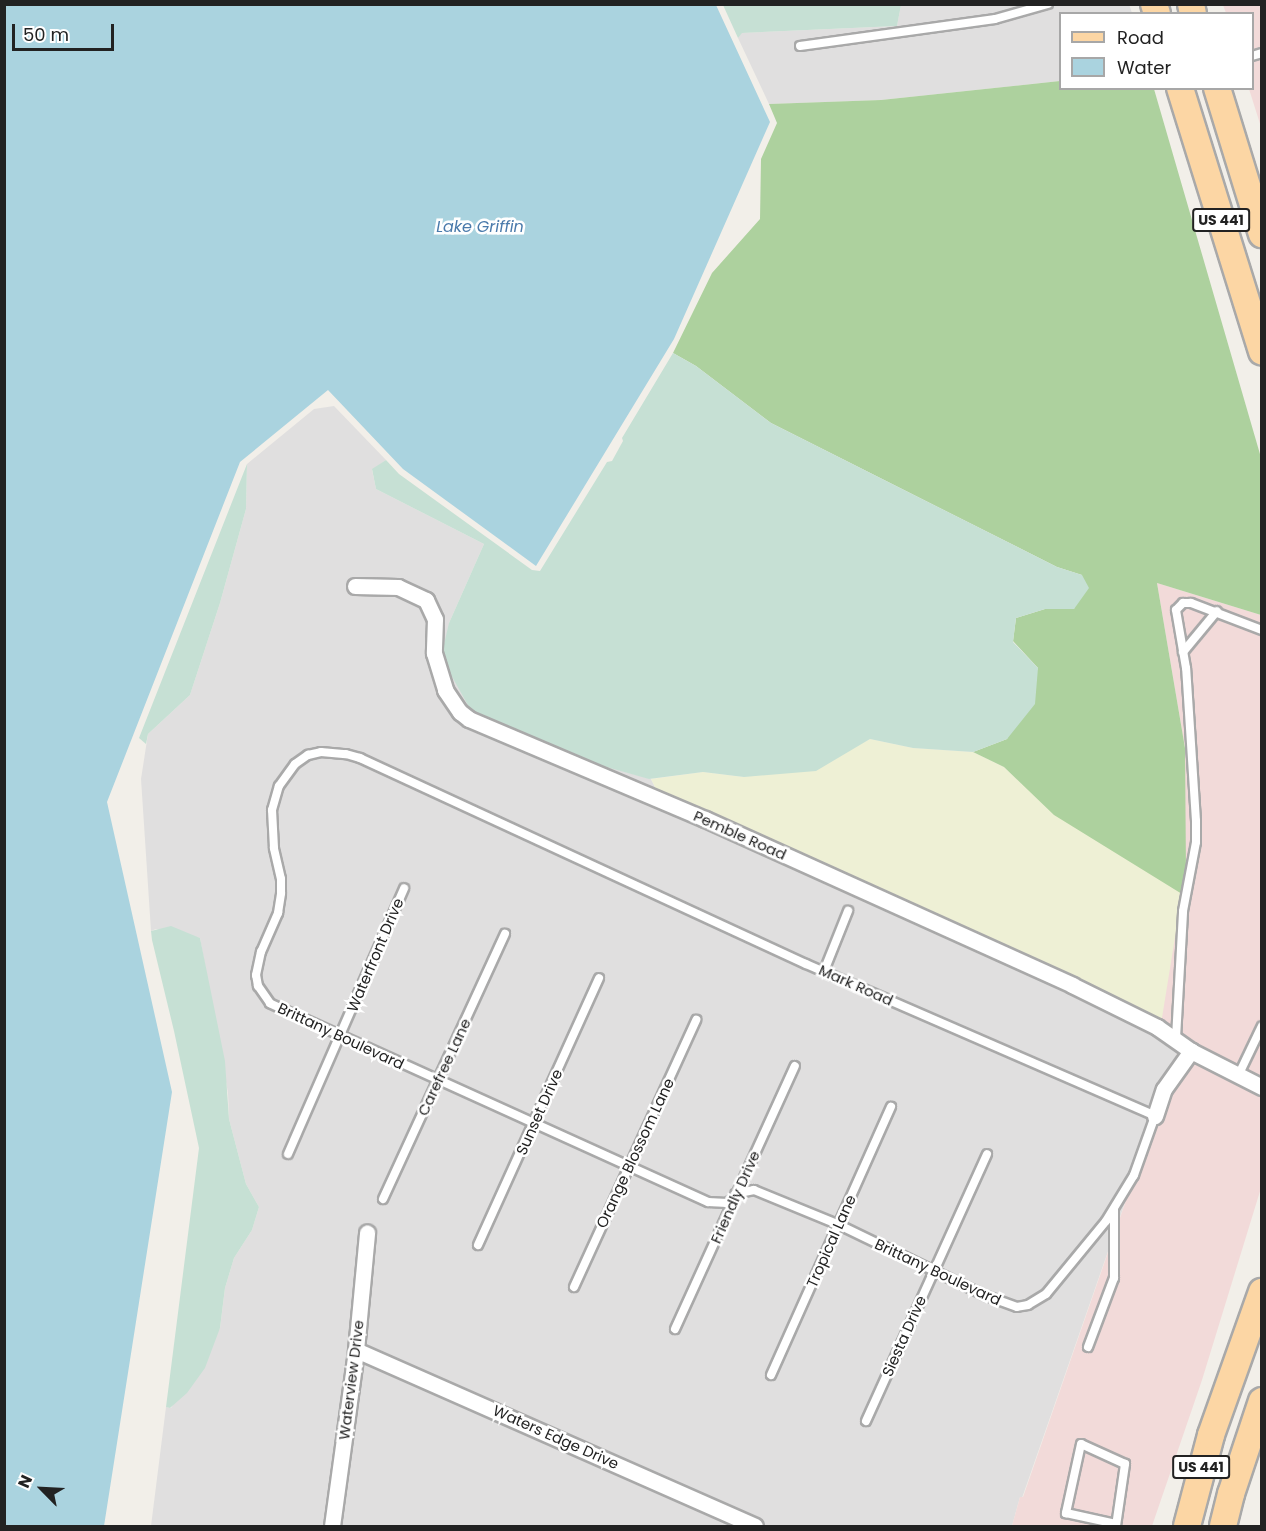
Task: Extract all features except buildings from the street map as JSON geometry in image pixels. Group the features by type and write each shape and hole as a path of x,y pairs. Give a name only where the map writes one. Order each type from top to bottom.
{"main road":[{"name":"US 441","path":"1181,90 1262,352"},
{"name":"US 441","path":"1218,90 1262,234"},
{"path":"1191,124 1204,125 1214,130 1236,150"},
{"name":"US 441","path":"1191,1525 1211,1435 1262,1292"},
{"name":"US 441","path":"1223,1527 1231,1494 1262,1401"},
{"path":"1211,1435 1214,1473 1218,1484 1231,1494"}],"street":[{"name":"Pemble Road","path":"355,586 398,587 426,600 435,619 434,653 445,690 455,706 469,719 705,819 1072,985 1176,1038 1191,1051"},
{"path":"1155,1116 1164,1089 1191,1051 1262,1087"},
{"name":"Waterview Drive","path":"332,1527 356,1350 366,1233"},
{"name":"Waters Edge Drive","path":"356,1350 755,1527"}],"lane":[{"path":"800,46 995,19 1048,4"},
{"path":"1176,1038 1184,911 1196,842 1189,711 1176,610 1183,603 1191,603 1262,630"},
{"path":"1183,652 1217,611"},
{"name":"Brittany Boulevard","path":"418,785 360,758 321,752 308,755 295,764 279,786 275,797 272,828 281,879 281,893 278,913 258,964 258,986 270,1003 708,1202 727,1203 735,1196 754,1190 837,1224 1004,1303 1017,1306 1028,1305 1046,1294 1075,1261 1114,1209 1134,1175 1155,1116"},
{"name":"Mark Road","path":"418,785 824,971 1155,1116"},
{"name":"Waterfront Drive","path":"288,1154 404,888"},
{"path":"824,971 848,911"},
{"name":"Carefree Lane","path":"383,1199 505,934"},
{"name":"Sunset Drive","path":"478,1245 599,978"},
{"name":"Orange Blossom Lane","path":"574,1287 696,1020"},
{"path":"1238,1076 1262,1026"},
{"name":"Friendly Drive","path":"675,1329 795,1066"},
{"name":"Tropical Lane","path":"771,1375 891,1107"},
{"name":"Siesta Drive","path":"866,1421 987,1154"},
{"path":"1088,1347 1114,1278 1114,1209"},
{"path":"1081,1444 1125,1464 1116,1525 1066,1513 1081,1444"}],"shaded area":[{"path":"1129,4 1132,12 1059,12 1059,81 881,100 769,104 738,38 741,33 897,26 901,5"},
{"path":"1223,5 1261,5 1261,127 1249,90 1254,90 1254,12 1226,12"},
{"path":"334,406 386,460 372,470 376,489 484,544 449,623 525,744 651,779 662,801 1174,1030 1180,1045 1022,1498 1020,1497 1012,1526 151,1526 166,1407 171,1408 220,1328 225,1288 234,1258 252,1230 259,1207 246,1184 229,1119 228,1093 200,938 156,929 151,931 141,779 148,734 190,695 220,603 246,509 247,464 314,409"},
{"path":"1157,583 1261,615 1261,1188 1202,1380 1152,1526 1012,1526 1020,1497 1023,1497 1180,1045 1161,1024 1185,748"}],"green space":[{"path":"723,5 901,5 897,26 742,33 738,38"},
{"path":"1059,81 1059,90 1154,90 1262,461 1261,615 1157,583 1185,748 1186,873 1182,894 1054,815 1004,767 973,752 1007,739 1038,668 1013,641 1016,618 1045,609 1074,609 1082,575 1057,567 771,423 696,366 673,353 712,273 760,219 761,159 777,123 769,104 881,100"},
{"path":"673,353 696,366 771,423 1057,567 1082,575 1089,588 1074,609 1045,609 1016,618 1013,642 1038,668 1035,704 1007,739 973,752 913,748 870,739 816,771 744,777 703,772 649,779 525,744 469,707 441,657 449,623 484,544 376,489 372,469 386,460 399,474 532,570 540,571 607,462 612,461 623,441 622,438"},
{"path":"247,464 246,509 220,603 190,695 148,734 146,744 139,738"},
{"path":"870,739 913,748 973,752 1004,767 1021,783 1182,894 1161,1024 662,801 651,779 703,772 744,777 854,747"},
{"path":"171,926 200,938 225,1061 229,1119 246,1184 259,1207 252,1230 234,1258 225,1288 220,1328 205,1368 187,1393 170,1408 166,1407 199,1148 152,940 151,931"}],"water":[{"name":"Lake Griffin","path":"5,4 716,5 770,122 674,339 536,566 403,469 328,390 240,462 107,802 172,1092 104,1526 5,1526"}]}
